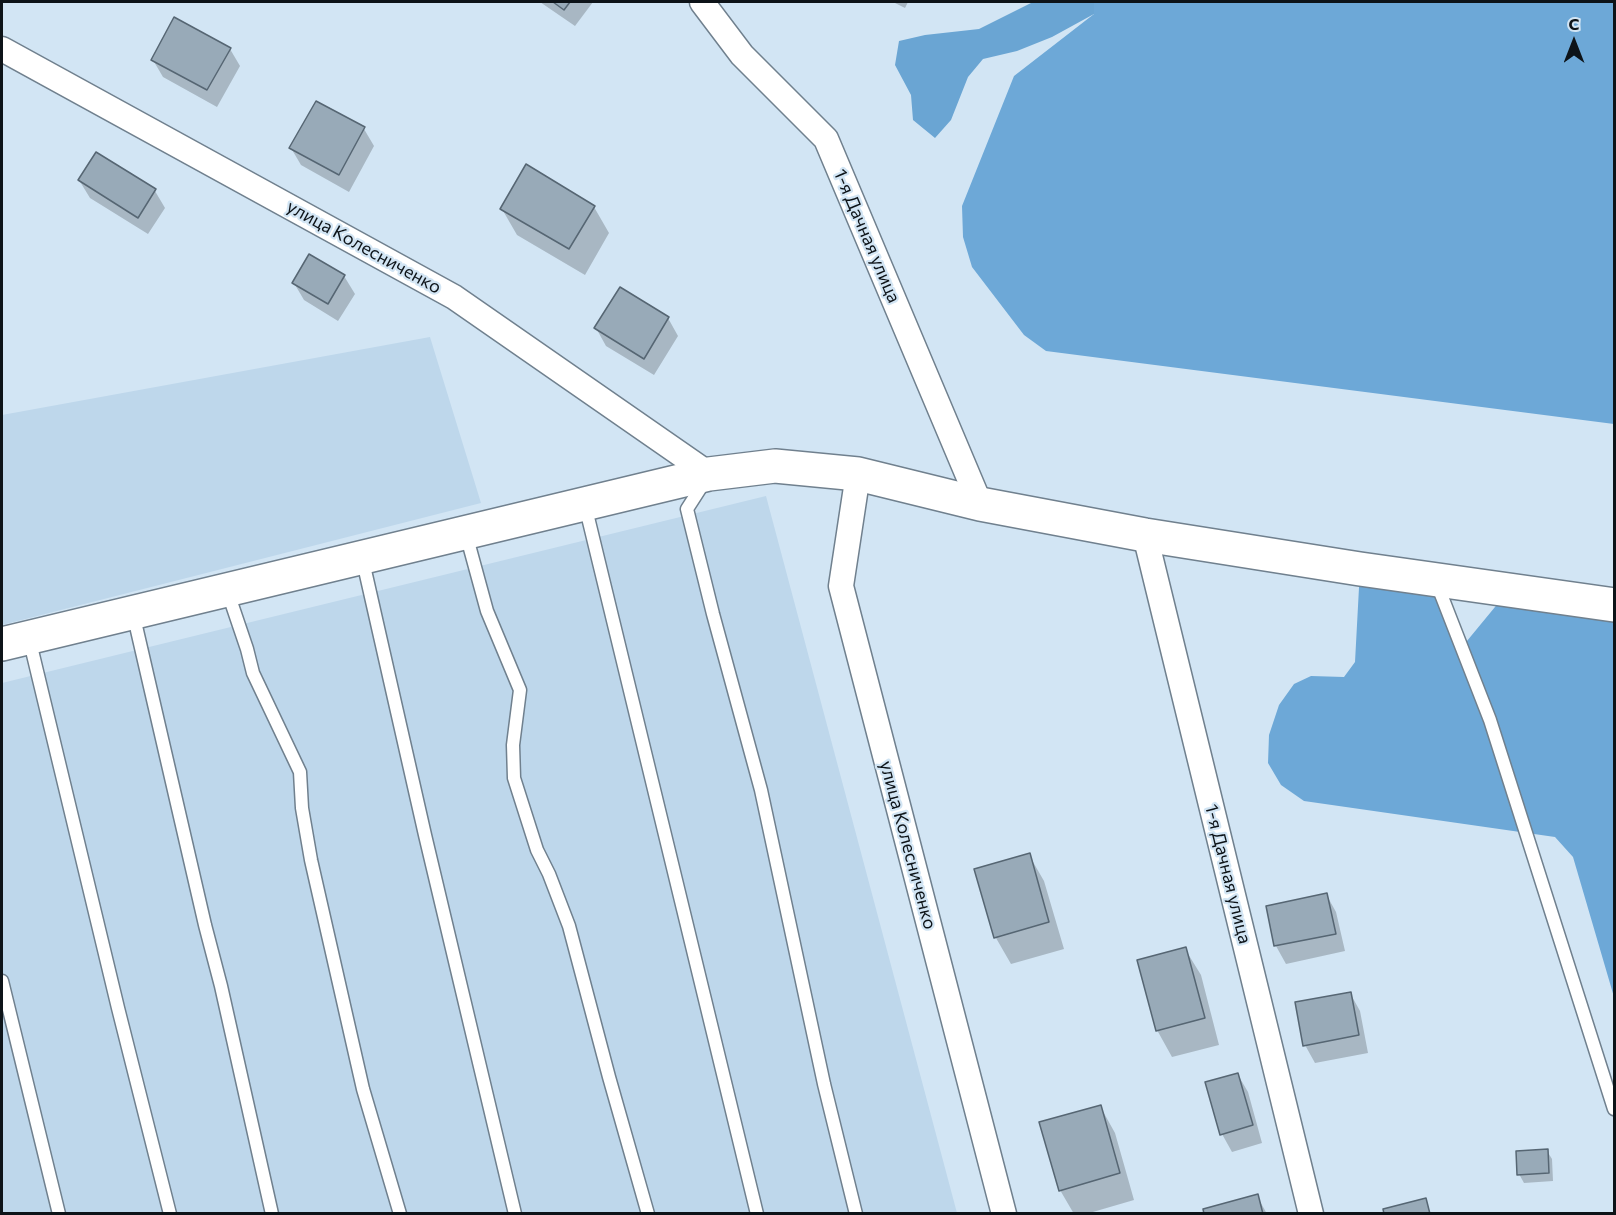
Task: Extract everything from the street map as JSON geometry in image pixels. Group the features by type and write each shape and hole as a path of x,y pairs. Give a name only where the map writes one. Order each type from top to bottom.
{"main road":[{"path":"15,640 709,474 775,466 858,474 980,504 1145,535 1614,605"}],"street":[{"name":"1-я Дачная улица","path":"702,2 742,55 826,139 980,504"},
{"name":"улица Колесниченко","path":"2,49 454,297 709,474"},
{"name":"улица Колесниченко","path":"858,474 841,586 1004,1214"},
{"name":"1-я Дачная улица","path":"1145,535 1311,1214"}],"lane":[{"path":"709,474 687,509 761,790 824,1084 856,1214"},
{"path":"585,504 757,1214"},
{"path":"466,532 487,611 520,690 513,745 514,778 537,850 569,926 648,1214"},
{"path":"362,557 515,1214"},
{"path":"1435,580 1490,720 1614,1109"},
{"path":"227,590 253,673 300,772 302,808 311,860 363,1089 400,1214"},
{"path":"133,613 272,1214"},
{"path":"15,640 118,1008 170,1214"},
{"path":"2,981 59,1214"}],"shaded area":[{"path":"1033,2 1094,2 1094,14 1052,37 1017,51 983,59 968,77 951,120 935,138 913,120 911,95 895,65 899,41 925,35 979,29"},
{"path":"1094,2 1614,2 1614,424 1046,351 1024,335 972,267 963,237 962,206 1014,76 1094,14"},
{"path":"430,337 481,503 2,625 2,415"},
{"path":"766,496 957,1213 2,1213 2,683"},
{"path":"1360,569 1435,580 1462,647 1509,590 1614,605 1614,997 1573,857 1555,837 1304,801 1281,785 1268,763 1269,735 1279,705 1294,684 1311,676 1344,677 1355,662"}],"building":[{"path":"553,2 570,2 564,10"},
{"path":"174,17 231,48 207,90 151,60"},
{"path":"316,101 365,127 339,175 289,148"},
{"path":"96,152 156,189 138,218 78,180"},
{"path":"526,164 595,206 569,249 500,209"},
{"path":"309,254 345,275 328,304 292,283"},
{"path":"620,287 669,317 644,359 594,328"},
{"path":"1030,853 1049,922 994,938 974,869"},
{"path":"1327,893 1336,934 1274,946 1266,906"},
{"path":"1186,947 1205,1018 1156,1031 1137,960"},
{"path":"1351,992 1359,1035 1303,1046 1295,1002"},
{"path":"1238,1073 1253,1125 1220,1135 1205,1082"},
{"path":"1101,1105 1120,1173 1059,1191 1039,1122"},
{"path":"1548,1149 1549,1173 1517,1175 1516,1151"},
{"path":"1258,1194 1263,1214 1204,1214 1203,1209"},
{"path":"1426,1198 1430,1214 1384,1214 1383,1209"}]}
